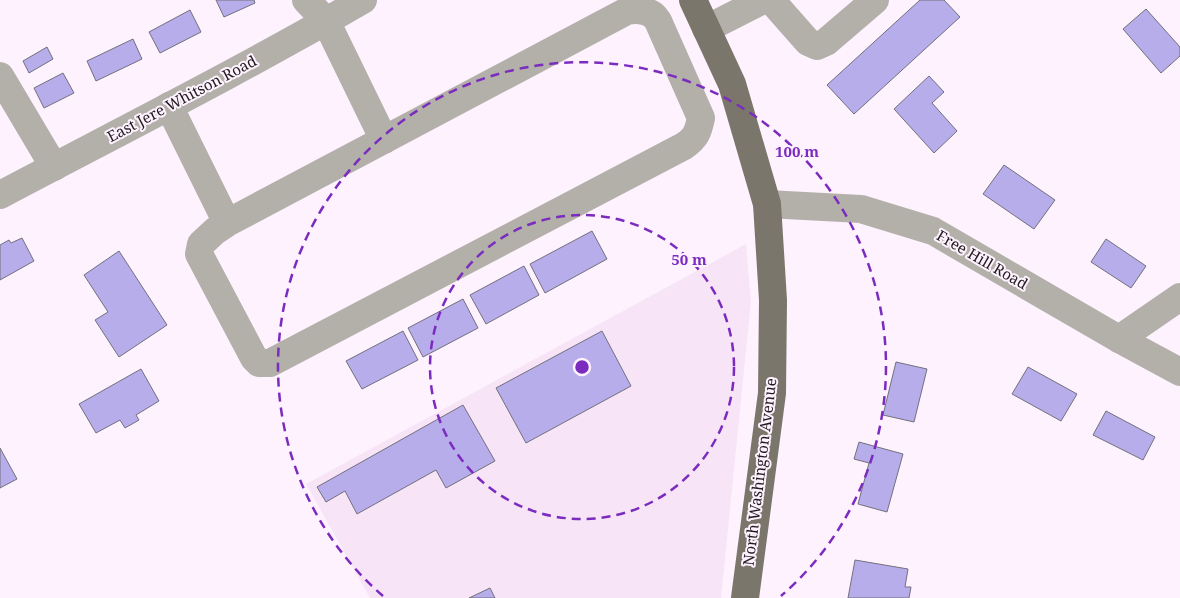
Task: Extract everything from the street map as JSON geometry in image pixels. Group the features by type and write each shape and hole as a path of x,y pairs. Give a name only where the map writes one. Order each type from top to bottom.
{"main road":[{"name":"North Washington Avenue","path":"693,0 732,84 767,204 773,300 772,393 745,598"}],"street":[{"path":"306,0 326,22 384,140"},
{"name":"East Jere Whitson Road","path":"0,195 326,22 363,0"},
{"path":"706,29 762,0"},
{"path":"771,0 808,42 817,46 826,42 875,0"},
{"path":"635,9 653,15 658,21 701,118 697,134 691,142 684,146 270,363 259,363 254,358 199,254 201,244 227,223 627,11 635,9"},
{"path":"0,76 54,167"},
{"path":"169,106 227,223"},
{"name":"Free Hill Road","path":"767,204 861,209 933,231 1119,339 1180,372"},
{"path":"1119,339 1180,297"}],"shaded area":[{"path":"746,244 751,302 721,598 370,598 306,484"}],"building":[{"path":"216,0 254,0 255,3 224,17"},
{"path":"920,0 944,0 960,17 854,114 827,85"},
{"path":"1146,9 1180,47 1180,56 1161,73 1123,29"},
{"path":"190,10 201,32 160,53 149,32"},
{"path":"133,39 142,59 96,81 87,61"},
{"path":"47,47 53,59 29,73 23,61"},
{"path":"63,73 74,93 44,108 34,88"},
{"path":"929,76 944,92 932,103 957,131 934,153 894,109"},
{"path":"1004,165 1055,200 1034,229 983,194"},
{"path":"592,231 607,259 545,293 530,264"},
{"path":"22,238 34,261 0,280 0,245 9,240 11,243"},
{"path":"1106,239 1146,266 1131,288 1091,262"},
{"path":"119,251 167,325 119,357 95,320 108,312 84,275"},
{"path":"524,266 539,295 486,324 470,295"},
{"path":"463,299 478,328 423,357 408,328"},
{"path":"403,331 418,360 362,389 346,361"},
{"path":"602,331 631,386 526,443 496,388"},
{"path":"896,362 927,369 914,422 883,415"},
{"path":"1028,367 1077,394 1061,421 1012,394"},
{"path":"141,369 159,401 136,415 139,420 125,428 120,420 96,433 79,404"},
{"path":"463,405 495,461 446,488 436,470 357,514 345,491 326,502 317,487"},
{"path":"1106,411 1155,437 1143,460 1093,435"},
{"path":"859,442 903,454 887,512 858,504 869,463 854,459"},
{"path":"0,448 17,479 0,488"},
{"path":"855,560 908,569 905,587 911,587 909,598 848,598"},
{"path":"490,588 495,598 469,598"}]}
